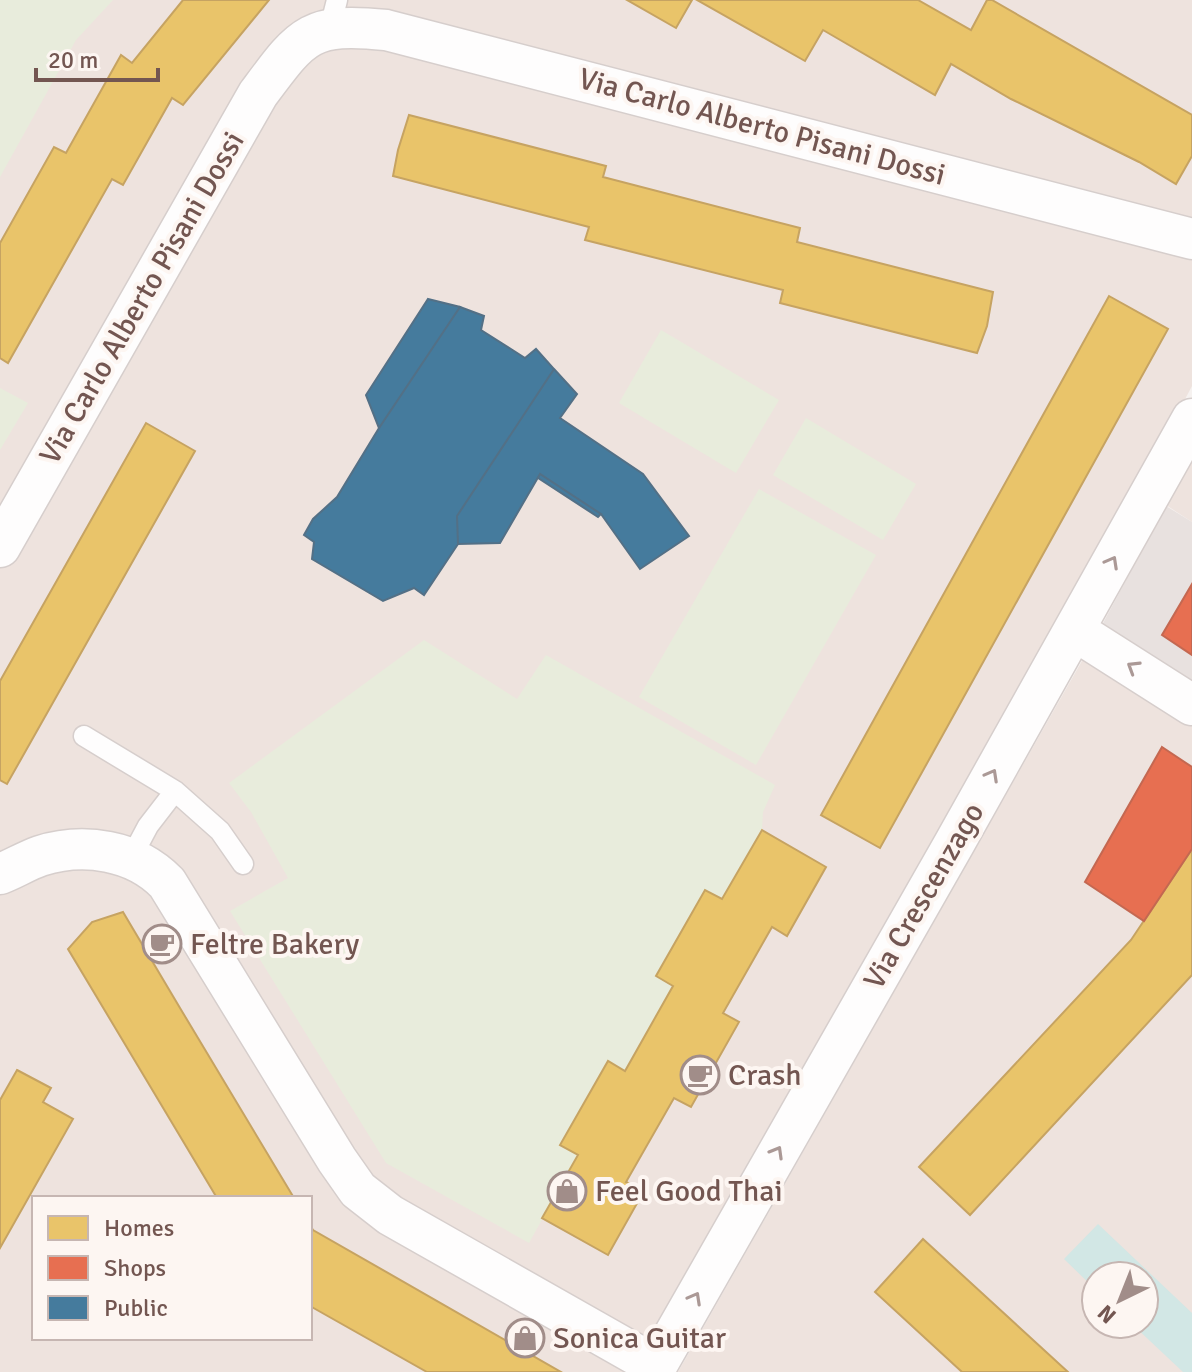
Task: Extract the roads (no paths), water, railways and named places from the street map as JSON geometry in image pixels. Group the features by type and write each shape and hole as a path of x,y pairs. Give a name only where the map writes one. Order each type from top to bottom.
{"street":[{"name":"Via Carlo Alberto Pisani Dossi","path":"2,538 258,94 288,53 334,14 1192,239"},
{"name":"Via Crescenzago","path":"654,1369 1192,419"},
{"path":"1074,630 1192,705"},
{"path":"0,874 40,856 63,851 108,852 146,864 167,883 358,1190 390,1215 654,1369"}],"lane":[{"path":"84,736 175,791 220,831 243,864"},
{"path":"131,858 148,826 175,791"}],"place":[{"name":"Feltre Bakery","path":"162,944"},
{"name":"Crash","path":"700,1075"},
{"name":"Feel Good Thai","path":"567,1191"},
{"name":"Sonica Guitar","path":"525,1338"}]}
